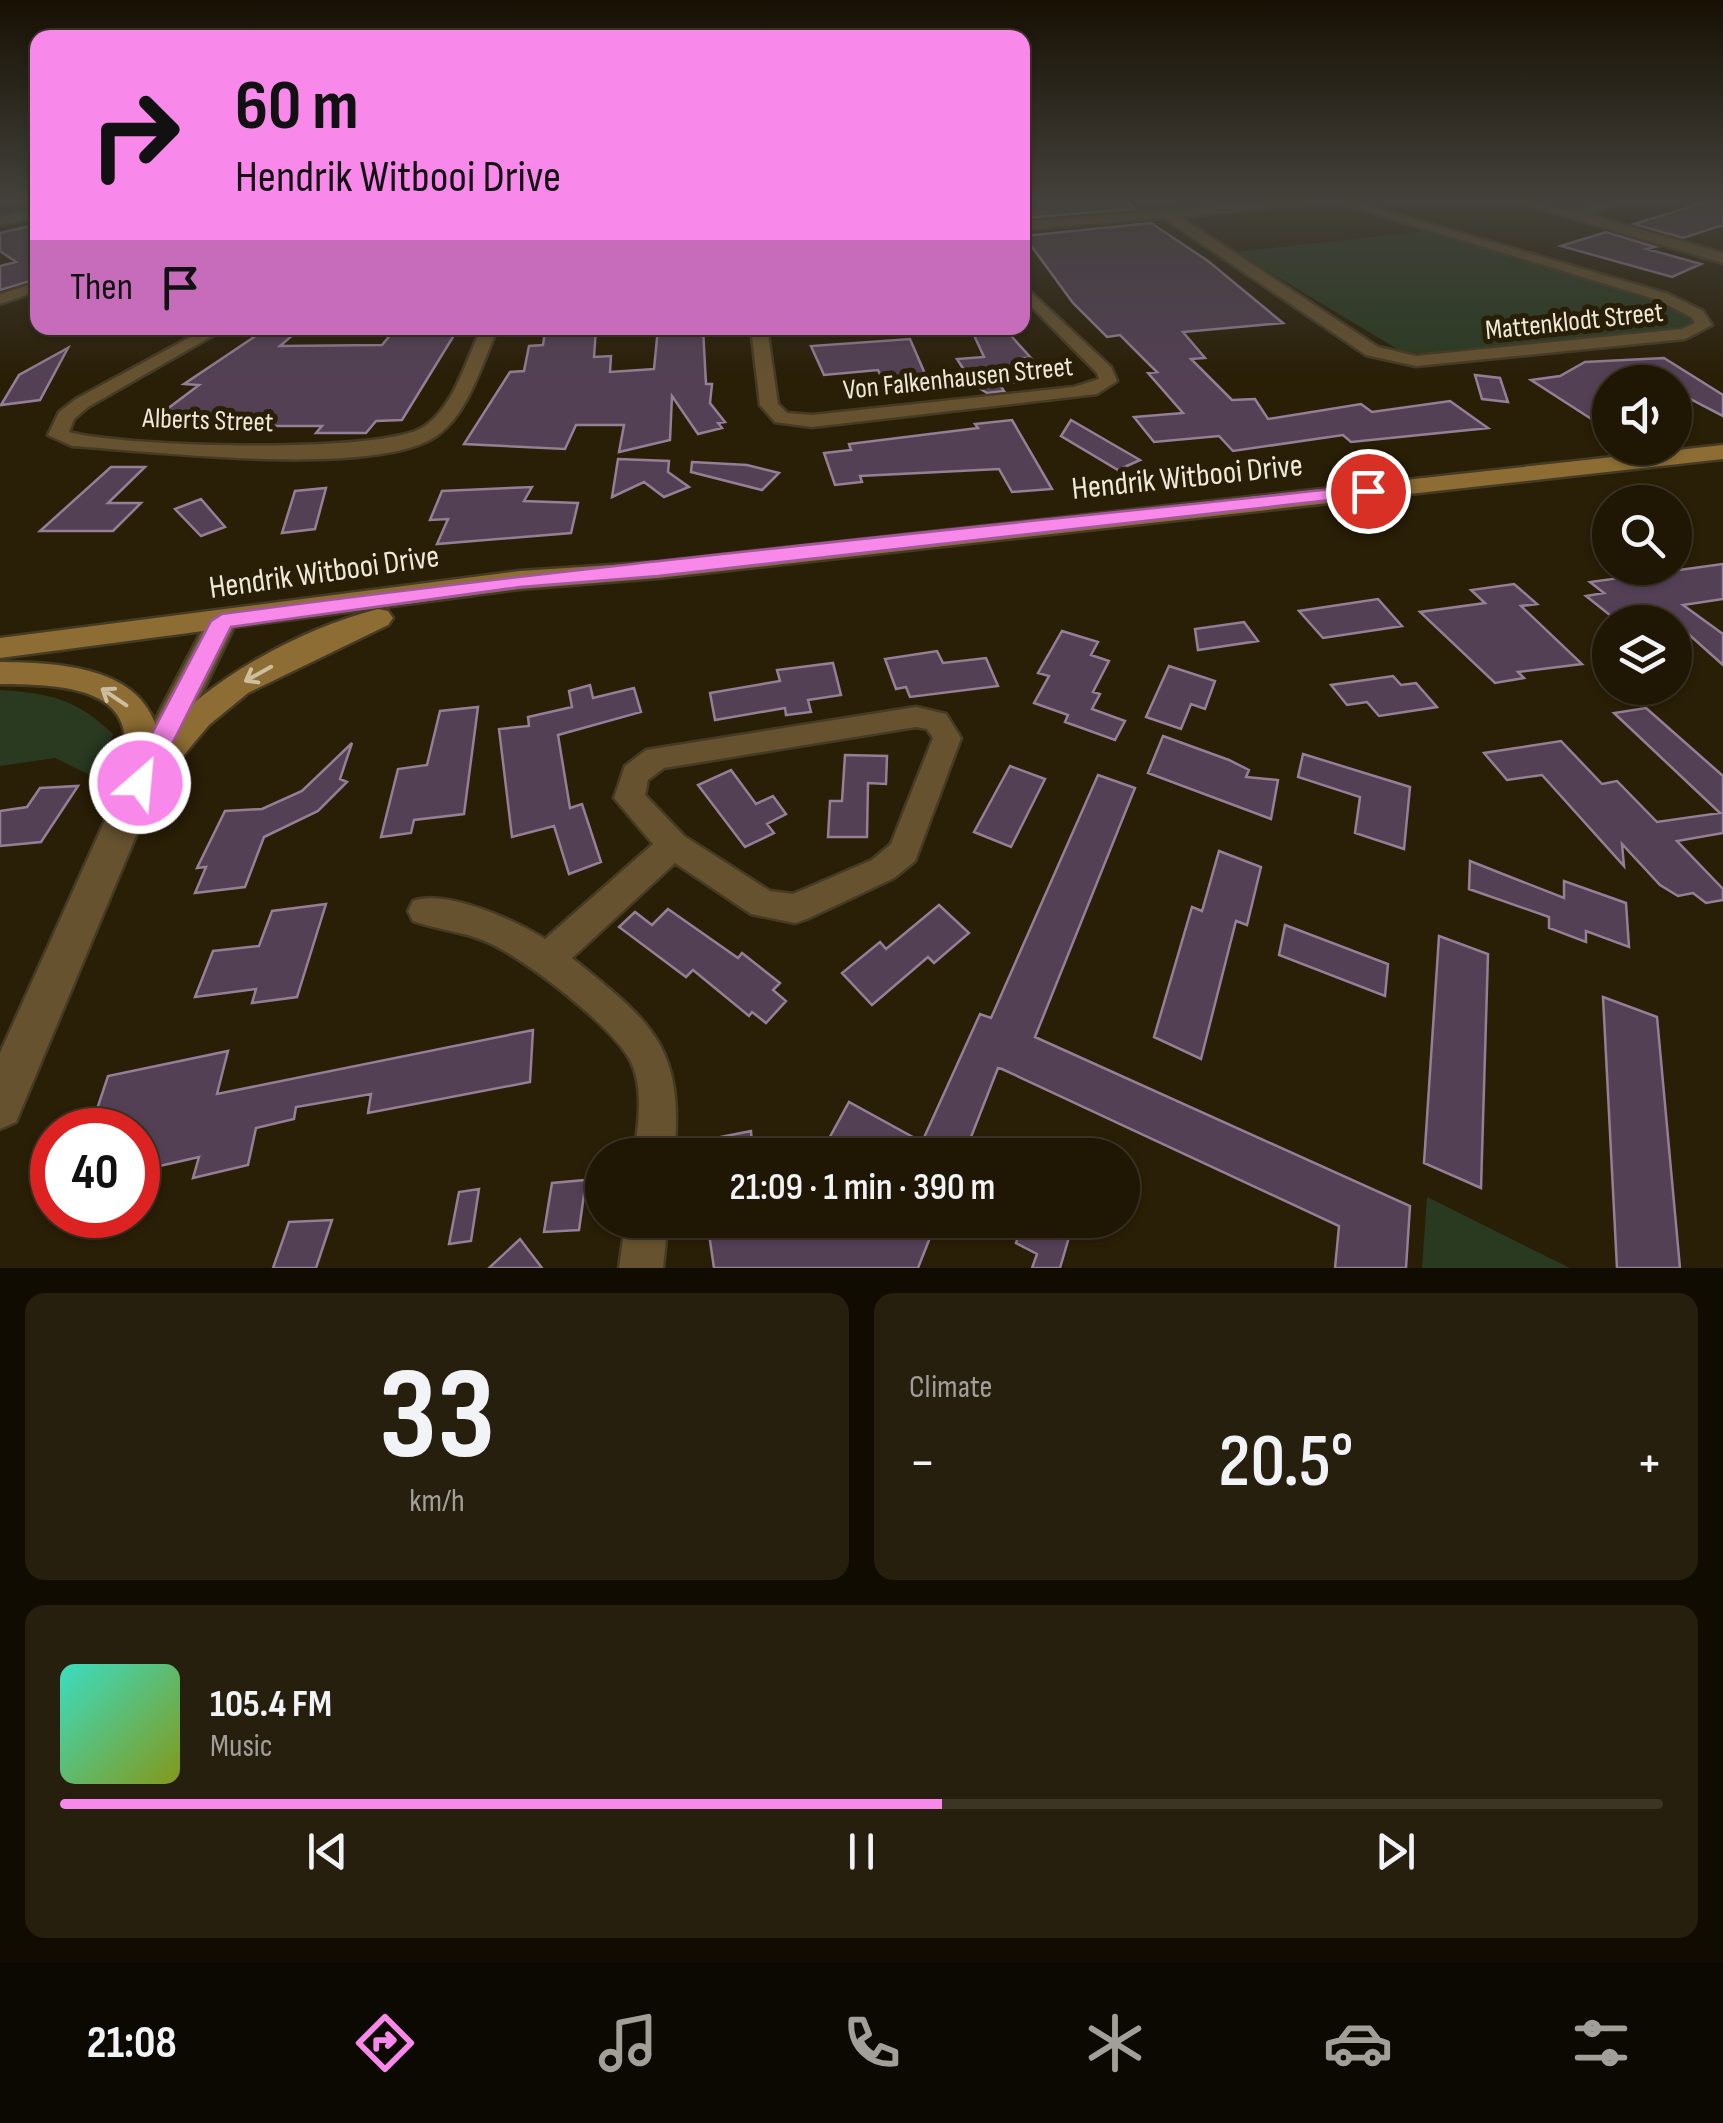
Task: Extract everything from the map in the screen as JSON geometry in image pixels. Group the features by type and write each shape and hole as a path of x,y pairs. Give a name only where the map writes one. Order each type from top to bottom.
{"main road":[{"name":"Hendrik Witbooi Drive","path":"0,671 520,580 658,570 1723,452"},
{"name":"Hendrik Witbooi Drive","path":"0,648 378,618 658,570"},
{"path":"140,783 192,721 219,697 294,655 378,618"},
{"path":"0,671 78,679 106,690 132,708 141,730 140,783"}],"street":[{"name":"Mattenklodt Street","path":"1237,261 1372,351 1392,359 1416,361 1685,334 1704,326 1697,314 1664,298 1541,261"},
{"path":"0,298 30,289"},
{"name":"Von Falkenhausen Street","path":"760,335 769,406 782,418 812,421 1074,392 1097,388 1108,381 1105,371 1030,296"},
{"name":"Alberts Street","path":"205,335 82,403 66,416 58,434 72,440 214,448 388,448 417,440 442,422 486,335"},
{"path":"0,1106 140,783 218,631"},
{"path":"916,717 926,717 943,728 946,738 912,841 904,852 883,868 794,908 763,904 673,845 629,798 628,786 635,774 656,758 916,717"},
{"path":"549,957 673,845"},
{"path":"425,911 482,922 549,957 632,1032 646,1052 658,1102 655,1138"},
{"path":"641,1268 645,1238"}],"green space":[{"path":"1251,261 1524,261 1697,314 1691,327 1682,330 1427,355 1399,350"},
{"path":"0,690 61,700 100,722 113,734 96,778 55,758 0,766"},
{"path":"1427,1197 1570,1268 1422,1268"}],"building":[{"path":"30,261 30,281 0,290 0,266"},
{"path":"1042,261 1208,261 1283,323 1183,332 1205,358 1191,359 1232,400 1255,399 1268,419 1361,404 1372,412 1450,401 1488,428 1351,442 1343,435 1233,451 1219,436 1154,442 1134,417 1183,413 1148,373 1157,372 1120,335 1107,337 1073,303"},
{"path":"1615,261 1701,264 1672,277"},
{"path":"257,335 293,335 280,346 382,345 390,335 454,335 402,420 376,421 366,433 316,433 322,426 248,426 243,430 146,425 199,385 184,384"},
{"path":"545,335 596,335 594,357 611,356 610,372 654,369 657,335 703,335 706,384 712,384 710,403 725,422 718,423 722,428 698,434 672,396 670,440 619,452 624,425 576,425 565,449 464,444 510,372 524,371 529,346 543,345"},
{"path":"974,335 1010,335 1031,358 1022,358 1037,381 999,384 1004,391 987,393 973,384 957,359 984,357"},
{"path":"910,339 932,390 889,394 878,370 824,375 811,346"},
{"path":"68,348 40,400 1,405 19,375"},
{"path":"1664,358 1675,365 1592,365 1592,419 1531,380 1560,376 1585,362"},
{"path":"1475,375 1500,378 1508,402 1482,399"},
{"path":"1692,376 1723,395 1723,416 1692,400"},
{"path":"1012,420 1052,489 1012,492 999,469 860,476 862,482 835,485 824,453 851,450 849,444"},
{"path":"1071,420 1140,460 1118,470 1061,436"},
{"path":"618,459 669,461 668,472 689,487 664,497 644,482 612,497"},
{"path":"692,462 747,465 779,473 762,490 691,472"},
{"path":"111,467 145,467 108,503 141,503 113,531 40,531"},
{"path":"532,487 524,501 578,503 571,533 437,544 448,519 430,520 442,491"},
{"path":"326,488 315,529 282,533 295,491"},
{"path":"201,499 225,527 201,536 175,509"},
{"path":"1723,564 1723,599 1683,605 1597,605 1586,596 1604,593 1594,585 1692,585 1692,568"},
{"path":"1514,584 1537,604 1521,606 1582,664 1518,672 1524,678 1495,683 1420,612 1485,603 1471,590"},
{"path":"1378,599 1402,626 1323,638 1299,611"},
{"path":"1692,612 1723,634 1723,665 1692,637"},
{"path":"1244,622 1258,641 1198,650 1195,629"},
{"path":"1062,631 1098,642 1091,655 1109,661 1093,692 1100,694 1092,709 1125,721 1115,740 1065,722 1068,715 1034,703 1049,676 1038,673"},
{"path":"937,651 943,663 986,658 998,686 910,697 906,687 896,689 885,659"},
{"path":"833,663 841,695 808,700 811,712 786,715 785,708 715,720 710,693 780,681 777,670"},
{"path":"1169,666 1215,681 1205,709 1191,704 1181,729 1146,717"},
{"path":"1393,676 1401,685 1416,683 1437,707 1379,716 1367,702 1347,705 1331,685"},
{"path":"590,685 593,698 634,688 641,712 558,735 570,808 582,804 601,862 569,874 554,826 512,837 499,729 529,726 528,717 572,707 569,691"},
{"path":"478,707 464,814 414,820 411,833 381,837 398,769 427,765 440,711"},
{"path":"1646,708 1723,776 1723,833 1677,841 1723,889 1723,900 1706,903 1693,893 1678,896 1660,885 1622,844 1624,866 1542,775 1507,780 1484,753 1561,741 1602,784 1617,781 1657,822 1720,813 1614,713"},
{"path":"1163,736 1229,760 1249,770 1246,777 1278,780 1271,819 1148,773"},
{"path":"352,743 340,779 347,782 318,811 264,837 245,887 195,893 206,867 197,868 225,811 262,809 302,791"},
{"path":"1303,754 1410,787 1404,849 1355,833 1360,797 1298,777"},
{"path":"845,755 887,756 886,784 868,783 867,837 828,837 830,801 842,801"},
{"path":"1010,766 1045,779 1011,847 974,832"},
{"path":"731,770 756,804 773,796 786,814 767,824 774,833 745,847 698,785"},
{"path":"1098,775 1135,788 1035,1037 1410,1206 1406,1268 1335,1268 1339,1226 1002,1069 998,1068 971,1138 924,1138 980,1014 991,1018"},
{"path":"78,786 41,842 0,846 0,811 27,807 40,788"},
{"path":"1219,851 1261,867 1247,925 1236,921 1201,1059 1154,1037 1192,907 1202,911"},
{"path":"1470,861 1564,898 1564,881 1626,903 1629,947 1586,931 1586,942 1549,928 1549,917 1469,889"},
{"path":"326,904 297,997 252,1003 256,989 195,997 213,951 259,946 272,911"},
{"path":"939,905 969,933 934,963 928,957 872,1005 842,973 880,942 886,949"},
{"path":"668,909 738,958 742,953 780,983 773,990 786,1001 766,1023 752,1012 749,1016 693,970 686,977 619,927 635,912 652,925"},
{"path":"1285,925 1388,964 1385,996 1279,955"},
{"path":"1439,936 1488,954 1481,1188 1424,1163"},
{"path":"1603,997 1657,1017 1680,1268 1617,1268"},
{"path":"533,1030 530,1082 368,1113 371,1094 296,1107 294,1119 256,1128 248,1165 193,1178 199,1157 160,1166 160,1108 97,1108 108,1076 228,1051 217,1094"},
{"path":"849,1102 915,1138 829,1138"},
{"path":"751,1131 752,1138 716,1138"},
{"path":"585,1180 579,1230 544,1232 552,1183"},
{"path":"479,1189 471,1241 449,1244 459,1192"},
{"path":"332,1220 316,1268 273,1268 289,1222"},
{"path":"710,1238 930,1238 918,1268 714,1268"},
{"path":"1018,1238 1069,1238 1060,1268 1032,1268 1037,1254 1016,1243"},
{"path":"520,1239 542,1268 489,1268"}],"route":[{"path":"140,783 222,621 520,580 658,570 1368,491"}]}
